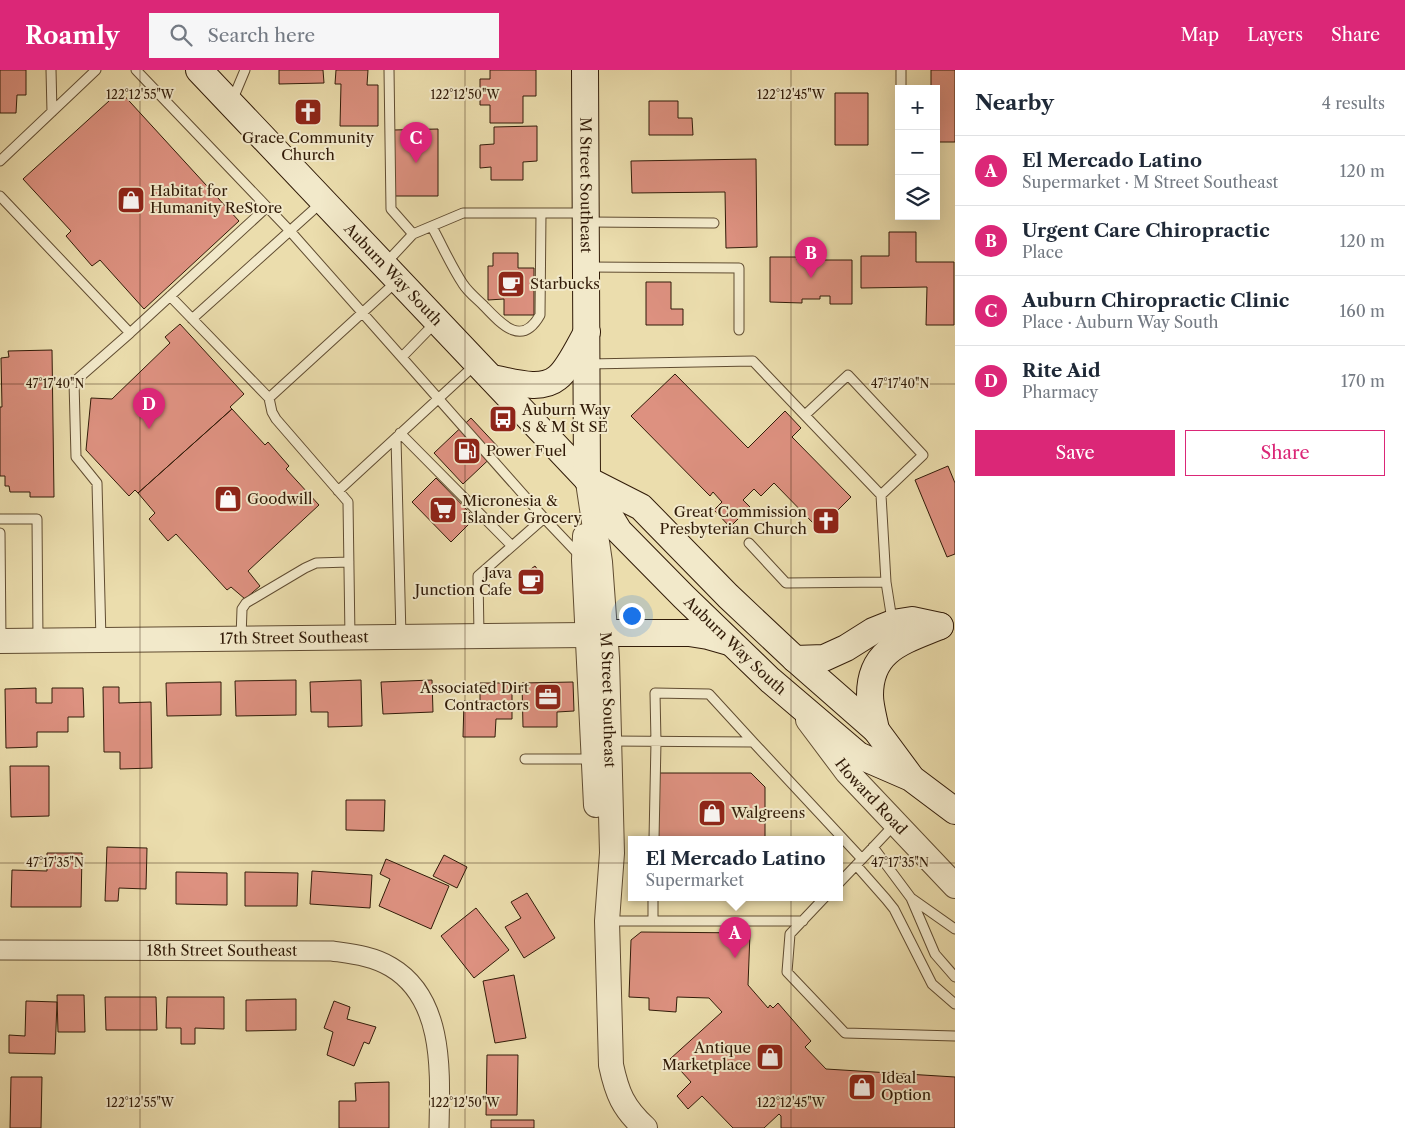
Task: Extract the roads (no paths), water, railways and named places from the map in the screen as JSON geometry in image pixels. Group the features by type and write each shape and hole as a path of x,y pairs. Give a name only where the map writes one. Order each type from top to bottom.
{"main road":[{"name":"Auburn Way South","path":"199,70 587,479 619,531 684,597 793,700 858,755 911,778 955,811"},
{"name":"M Street Southeast","path":"585,70 588,364 587,479"},
{"path":"484,371 536,385 547,384 557,379 563,372 587,331"},
{"name":"Auburn Way South","path":"587,479 642,506 728,596 795,659 876,730 911,778"},
{"path":"795,659 824,658 846,648 873,631 892,624 912,620 947,626"},
{"path":"876,730 870,696 871,681 878,663 888,650 905,640 947,626"},
{"path":"597,634 689,634 708,636 730,642"}],"street":[{"name":"M Street Southeast","path":"587,479 584,560 597,634 610,741 612,853 607,921 611,1065 615,1083 622,1100 634,1118 645,1128"},
{"name":"M Street Southeast","path":"587,479 600,562 594,759 598,853 607,921"},
{"name":"17th Street Southeast","path":"0,641 597,634"},
{"name":"Howard Road","path":"793,700 846,772 955,886"},
{"name":"18th Street Southeast","path":"0,950 332,951 364,956 390,966 411,983 426,1005 432,1022 440,1081 439,1128"}],"lane":[{"path":"51,70 52,112"},
{"path":"0,161 96,70"},
{"path":"136,70 290,231 544,518 584,560"},
{"path":"231,104 245,70"},
{"path":"389,70 391,209 414,234"},
{"path":"901,70 901,85"},
{"path":"0,196 130,333"},
{"path":"192,319 324,201"},
{"path":"101,640 97,484 76,457 74,382 267,207"},
{"path":"269,398 362,313 391,272 414,234 463,213 541,213 714,223"},
{"path":"432,227 464,285 502,325 521,331 530,329 540,315 541,213"},
{"path":"587,267 739,268 739,330"},
{"path":"170,296 269,398 272,412 276,419 348,502 350,637"},
{"path":"402,357 437,321"},
{"path":"588,364 753,361 881,495 886,582 892,624"},
{"path":"338,491 438,399 484,371"},
{"path":"805,415 848,375 924,455 881,495"},
{"path":"398,435 512,546"},
{"path":"398,435 401,636"},
{"path":"479,635 478,576 544,518"},
{"path":"0,519 37,519 38,640"},
{"path":"0,533 0,641"},
{"path":"749,543 786,583 886,582"},
{"path":"241,638 242,609 246,604 305,568 316,564 349,562"},
{"path":"654,836 655,693 709,694 836,836"},
{"path":"610,741 753,742"},
{"path":"525,759 594,759"},
{"path":"843,879 896,823"},
{"path":"843,844 894,909 932,984 955,1004"},
{"path":"873,847 911,898 935,954 955,977"},
{"path":"911,898 955,929"},
{"path":"652,921 653,901"},
{"path":"822,901 790,934 787,972 845,1033 955,1036"},
{"path":"607,921 803,921"}],"place":[{"name":"Grace Community Church","path":"308,112"},
{"name":"Auburn Chiropractic Clinic","path":"416,163"},
{"name":"Habitat for Humanity ReStore","path":"131,200"},
{"name":"Urgent Care Chiropractic","path":"811,278"},
{"name":"Starbucks","path":"511,284"},
{"name":"Auburn Way S & M St SE","path":"503,419"},
{"name":"Rite Aid","path":"149,429"},
{"name":"Power Fuel","path":"467,451"},
{"name":"Goodwill","path":"228,499"},
{"name":"Micronesia & Islander Grocery","path":"443,510"},
{"name":"Great Commission Presbyterian Church","path":"826,521"},
{"name":"Java Junction Cafe","path":"531,582"},
{"name":"Associated Dirt Contractors","path":"548,697"},
{"name":"Walgreens","path":"712,813"},
{"name":"El Mercado Latino","path":"735,958"},
{"name":"Antique Marketplace","path":"770,1057"},
{"name":"Ideal Option","path":"862,1087"}]}
